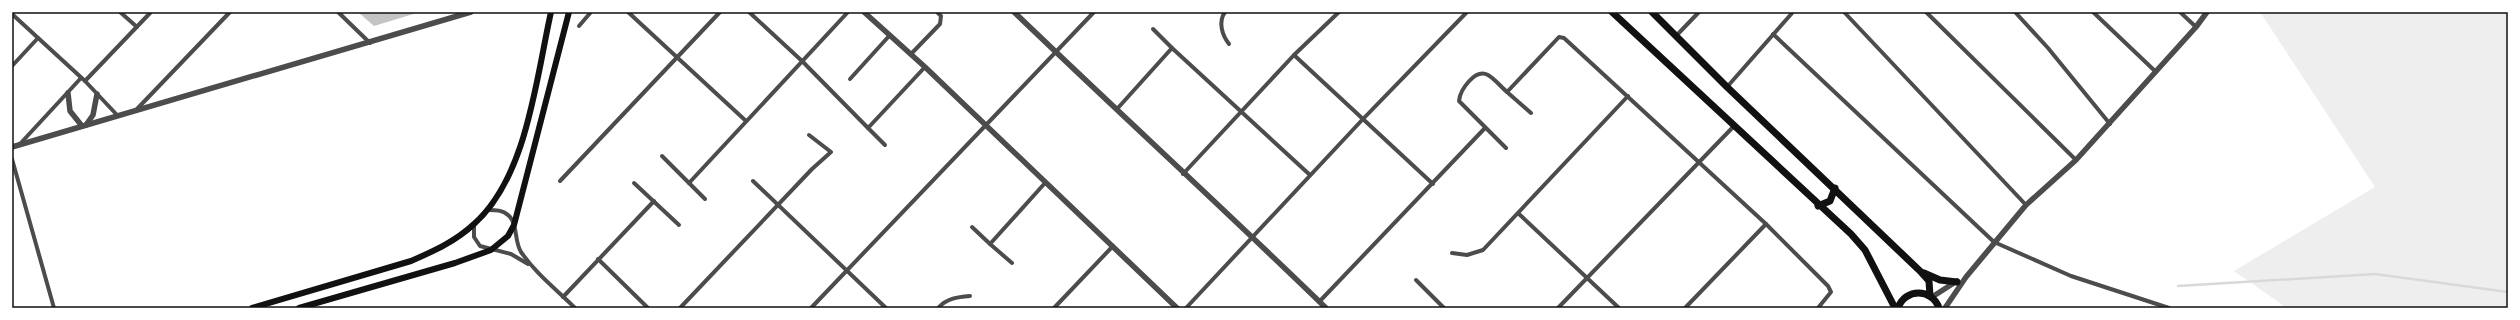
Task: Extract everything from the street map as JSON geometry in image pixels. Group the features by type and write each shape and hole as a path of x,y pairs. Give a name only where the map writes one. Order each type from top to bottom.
{"main road":[{"path":"252,308 411,261 435,251 474,224 488,210 514,169 522,142 551,12"},
{"path":"299,308 455,263 492,250 508,236 514,225 568,12"},
{"path":"1612,12 1735,125 1818,206 1851,234 1865,250 1897,308 1902,300 1912,294 1925,294 1931,297 1939,308"},
{"path":"1652,12 1726,87 1835,188 1920,270 1931,284 1931,297"},
{"path":"1818,206 1830,202 1835,188"},
{"path":"1920,270 1940,280 1957,282"}],"street":[{"path":"120,12 136,28"},
{"path":"85,81 151,12"},
{"path":"137,109 230,12"},
{"path":"338,12 370,43"},
{"path":"12,147 137,109 370,43 471,12"},
{"path":"579,26 591,12"},
{"path":"628,12 746,121"},
{"path":"560,181 675,57 720,12"},
{"path":"749,12 802,61 885,145"},
{"path":"689,183 848,12"},
{"path":"864,12 925,68 1177,308"},
{"path":"910,54 940,24 941,16 937,12"},
{"path":"1014,12 1117,109 1183,174 1253,237 1326,308"},
{"path":"811,308 1094,12"},
{"path":"1225,12 1221,21 1222,31 1229,44"},
{"path":"1183,174 1294,55 1339,12"},
{"path":"1186,308 1363,119 1468,12"},
{"path":"1676,36 1698,12"},
{"path":"1726,87 1793,12"},
{"path":"1844,12 2026,205"},
{"path":"1926,12 2076,160"},
{"path":"2014,12 2048,48 2110,124"},
{"path":"2093,12 2156,72"},
{"path":"2180,12 2196,27"},
{"path":"1945,308 1966,276 2026,205 2076,160 2110,124 2196,27 2207,12"},
{"path":"12,14 85,81 118,116"},
{"path":"1153,28 1240,113 1310,175"},
{"path":"1773,34 1994,242 2071,276 2169,308"},
{"path":"850,78 890,35"},
{"path":"1507,92 1561,37 1628,96 1766,224 1828,286 1831,292 1829,297 1818,308"},
{"path":"12,66 38,38"},
{"path":"1117,109 1172,48"},
{"path":"1294,55 1433,184"},
{"path":"868,128 925,68"},
{"path":"1506,148 1459,101 1461,92 1474,77 1482,74 1488,75 1531,113"},
{"path":"18,145 81,78"},
{"path":"68,93 70,111 84,126"},
{"path":"84,126 93,115 97,94"},
{"path":"1452,253 1467,254 1483,250 1519,214 1628,96"},
{"path":"1558,308 1698,161 1735,125"},
{"path":"1320,302 1485,128"},
{"path":"680,308 812,169 831,152 810,135"},
{"path":"662,156 705,199"},
{"path":"12,159 54,308"},
{"path":"752,181 846,272 886,308"},
{"path":"634,183 679,225"},
{"path":"990,244 1045,183"},
{"path":"563,297 654,201"},
{"path":"488,210 498,210 508,214 514,225 518,246 530,265 575,308"},
{"path":"1519,214 1619,308"},
{"path":"474,224 476,243 484,248 511,254 530,265"},
{"path":"1686,308 1766,224"},
{"path":"972,227 1012,263"},
{"path":"1054,308 1113,246"},
{"path":"598,259 648,308"},
{"path":"1931,297 1966,276"},
{"path":"1416,280 1443,308"},
{"path":"938,308 942,303 956,297 970,296"}],"shaded area":[{"path":"2260,12 2508,12 2508,308 2287,308 2234,271 2375,187"}],"building":[{"path":"358,12 420,12 374,26"}],"waterway":[{"path":"2178,286 2375,274 2508,292"}]}
